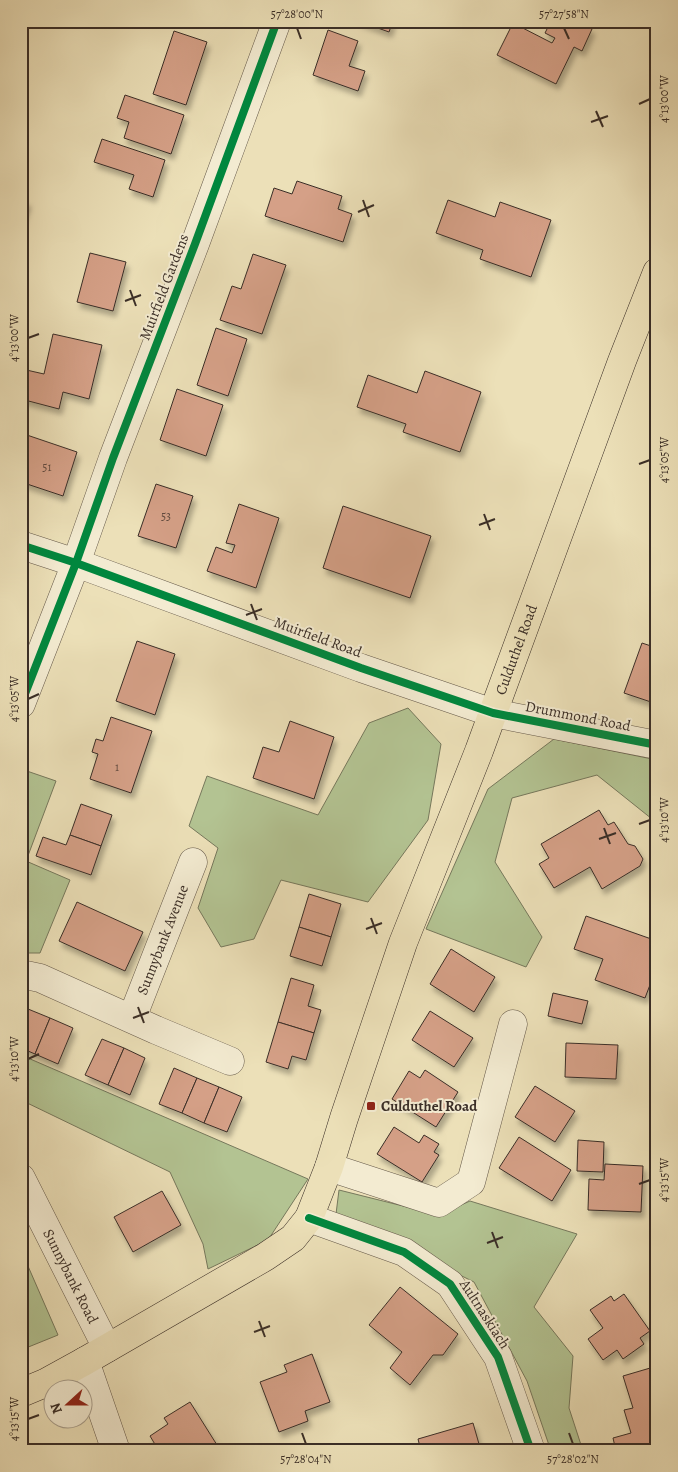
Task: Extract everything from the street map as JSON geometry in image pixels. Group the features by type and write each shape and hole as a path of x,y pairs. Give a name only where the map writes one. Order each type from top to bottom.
{"main road":[{"name":"Culduthel Road","path":"21,1393 45,1383 96,1355 265,1257 293,1238 309,1218 329,1167 403,943 493,714 622,361 657,272"}],"street":[{"name":"Muirfield Gardens","path":"76,563 113,458 278,21"},
{"name":"Muirfield Road","path":"21,545 76,563 361,668 493,714"},
{"path":"21,704 76,563"},
{"name":"Drummond Road","path":"493,714 657,745"},
{"name":"Sunnybank Avenue","path":"132,1018 193,862"},
{"path":"21,974 40,978 156,1030 230,1060"},
{"path":"329,1167 440,1203 471,1182 513,1024"},
{"name":"Sunnybank Road","path":"21,1178 96,1355 116,1451"},
{"name":"Aultnaskiach","path":"309,1218 404,1252 450,1284 498,1358 531,1451"}],"green space":[{"path":"408,708 441,744 428,820 368,902 281,880 254,939 221,947 198,908 218,848 189,826 207,776 318,815 369,723"},
{"path":"554,739 657,760 657,823 597,775 512,798 495,862 542,937 526,967 426,929 488,789"},
{"path":"21,769 56,781 26,861 70,880 40,953 21,953"},
{"path":"21,1055 308,1179 268,1240 208,1269 203,1244 170,1172 21,1100"},
{"path":"339,1190 439,1215 470,1201 577,1234 534,1307 573,1356 569,1408 583,1451 551,1451 527,1381 474,1282 336,1214"},
{"path":"21,1250 58,1335 21,1350"}],"building":[{"path":"358,21 393,21 389,32"},
{"path":"551,21 576,21 592,29 582,51 574,47 556,84 497,55 513,23 552,43 555,38 545,33"},
{"path":"328,30 358,41 349,66 365,71 358,91 313,75"},
{"path":"174,31 207,42 186,105 153,94"},
{"path":"125,95 184,115 171,154 124,138 129,122 117,118"},
{"path":"102,139 165,160 153,197 129,189 134,175 94,162"},
{"path":"297,181 342,196 338,209 352,214 343,242 265,216 274,188 292,194"},
{"path":"21,199 28,202 21,221"},
{"path":"448,200 495,217 500,202 551,220 531,277 480,259 483,250 436,233"},
{"path":"90,253 126,262 113,311 77,302"},
{"path":"253,254 286,265 262,334 220,320 232,286 241,289"},
{"path":"216,328 247,339 228,396 197,385"},
{"path":"53,334 102,345 89,399 63,392 59,409 21,399 22,369 44,374"},
{"path":"425,371 481,392 460,452 403,432 406,424 357,407 368,375 417,393"},
{"path":"177,389 223,405 206,456 160,440"},
{"path":"21,433 77,452 63,496 21,482"},
{"path":"156,484 193,496 176,548 138,536"},
{"path":"239,504 279,518 256,588 207,571 216,547 232,553 235,545 226,543"},
{"path":"343,506 431,536 410,598 323,568"},
{"path":"137,641 175,654 155,715 116,701"},
{"path":"642,643 657,648 657,704 624,693"},
{"path":"111,717 152,731 131,793 90,779 98,754 92,752 96,739 103,741"},
{"path":"290,721 334,737 314,799 253,778 263,747 279,752"},
{"path":"81,804 112,815 101,846 70,835"},
{"path":"599,810 608,825 614,822 628,844 635,846 643,859 640,866 602,889 590,867 554,888 539,864 549,858 541,844"},
{"path":"70,835 101,846 91,875 36,856 43,837 66,845"},
{"path":"309,894 341,904 331,937 299,927"},
{"path":"77,902 143,932 125,971 59,941"},
{"path":"586,916 657,941 657,979 653,977 645,998 595,980 603,959 574,949"},
{"path":"299,927 331,937 322,966 290,956"},
{"path":"451,949 495,977 474,1012 430,984"},
{"path":"291,978 314,985 308,1006 321,1010 314,1033 278,1022"},
{"path":"553,993 588,1001 582,1024 548,1016"},
{"path":"21,1006 28,1009 21,1024"},
{"path":"28,1009 50,1018 35,1054 21,1048 21,1024"},
{"path":"430,1011 473,1038 454,1067 412,1040"},
{"path":"50,1018 73,1028 58,1064 35,1054"},
{"path":"278,1022 314,1033 306,1060 292,1056 288,1069 266,1062"},
{"path":"102,1039 124,1048 108,1085 85,1075"},
{"path":"566,1043 618,1045 616,1079 565,1077"},
{"path":"124,1048 145,1058 130,1095 108,1085"},
{"path":"174,1068 197,1078 182,1113 159,1104"},
{"path":"425,1070 458,1092 436,1127 392,1099 409,1071 420,1078"},
{"path":"197,1078 219,1087 204,1123 182,1113"},
{"path":"535,1086 575,1111 555,1142 515,1117"},
{"path":"219,1087 242,1097 227,1132 204,1123"},
{"path":"394,1127 419,1143 424,1135 439,1144 434,1152 439,1155 422,1182 377,1154"},
{"path":"657,1131 657,1189 654,1188"},
{"path":"519,1137 571,1170 552,1201 499,1168"},
{"path":"578,1140 604,1142 603,1172 577,1171"},
{"path":"605,1164 643,1166 641,1212 588,1210 589,1179 604,1180"},
{"path":"162,1191 181,1225 133,1252 114,1217"},
{"path":"400,1287 458,1334 443,1355 433,1355 410,1385 390,1368 402,1352 369,1325"},
{"path":"624,1294 650,1331 640,1338 644,1344 623,1359 617,1350 603,1360 588,1339 603,1328 590,1310 611,1296 614,1301"},
{"path":"312,1354 330,1402 305,1411 308,1421 279,1432 260,1382 287,1372 284,1365"},
{"path":"657,1366 657,1451 616,1451 613,1438 631,1433 624,1410 633,1408 623,1376"},
{"path":"190,1402 217,1445 208,1451 185,1451 184,1448 180,1451 159,1451 150,1436 168,1424 164,1418"},
{"path":"473,1423 481,1451 421,1451 418,1439"}],"cycle path":[{"path":"21,704 76,563 113,458 195,244 277,21"},
{"path":"21,545 76,563 361,668 493,713 657,745"},
{"path":"309,1218 404,1252 450,1284 498,1357 531,1451"}],"place":[{"name":"Culduthel Road","path":"371,1106"}]}
